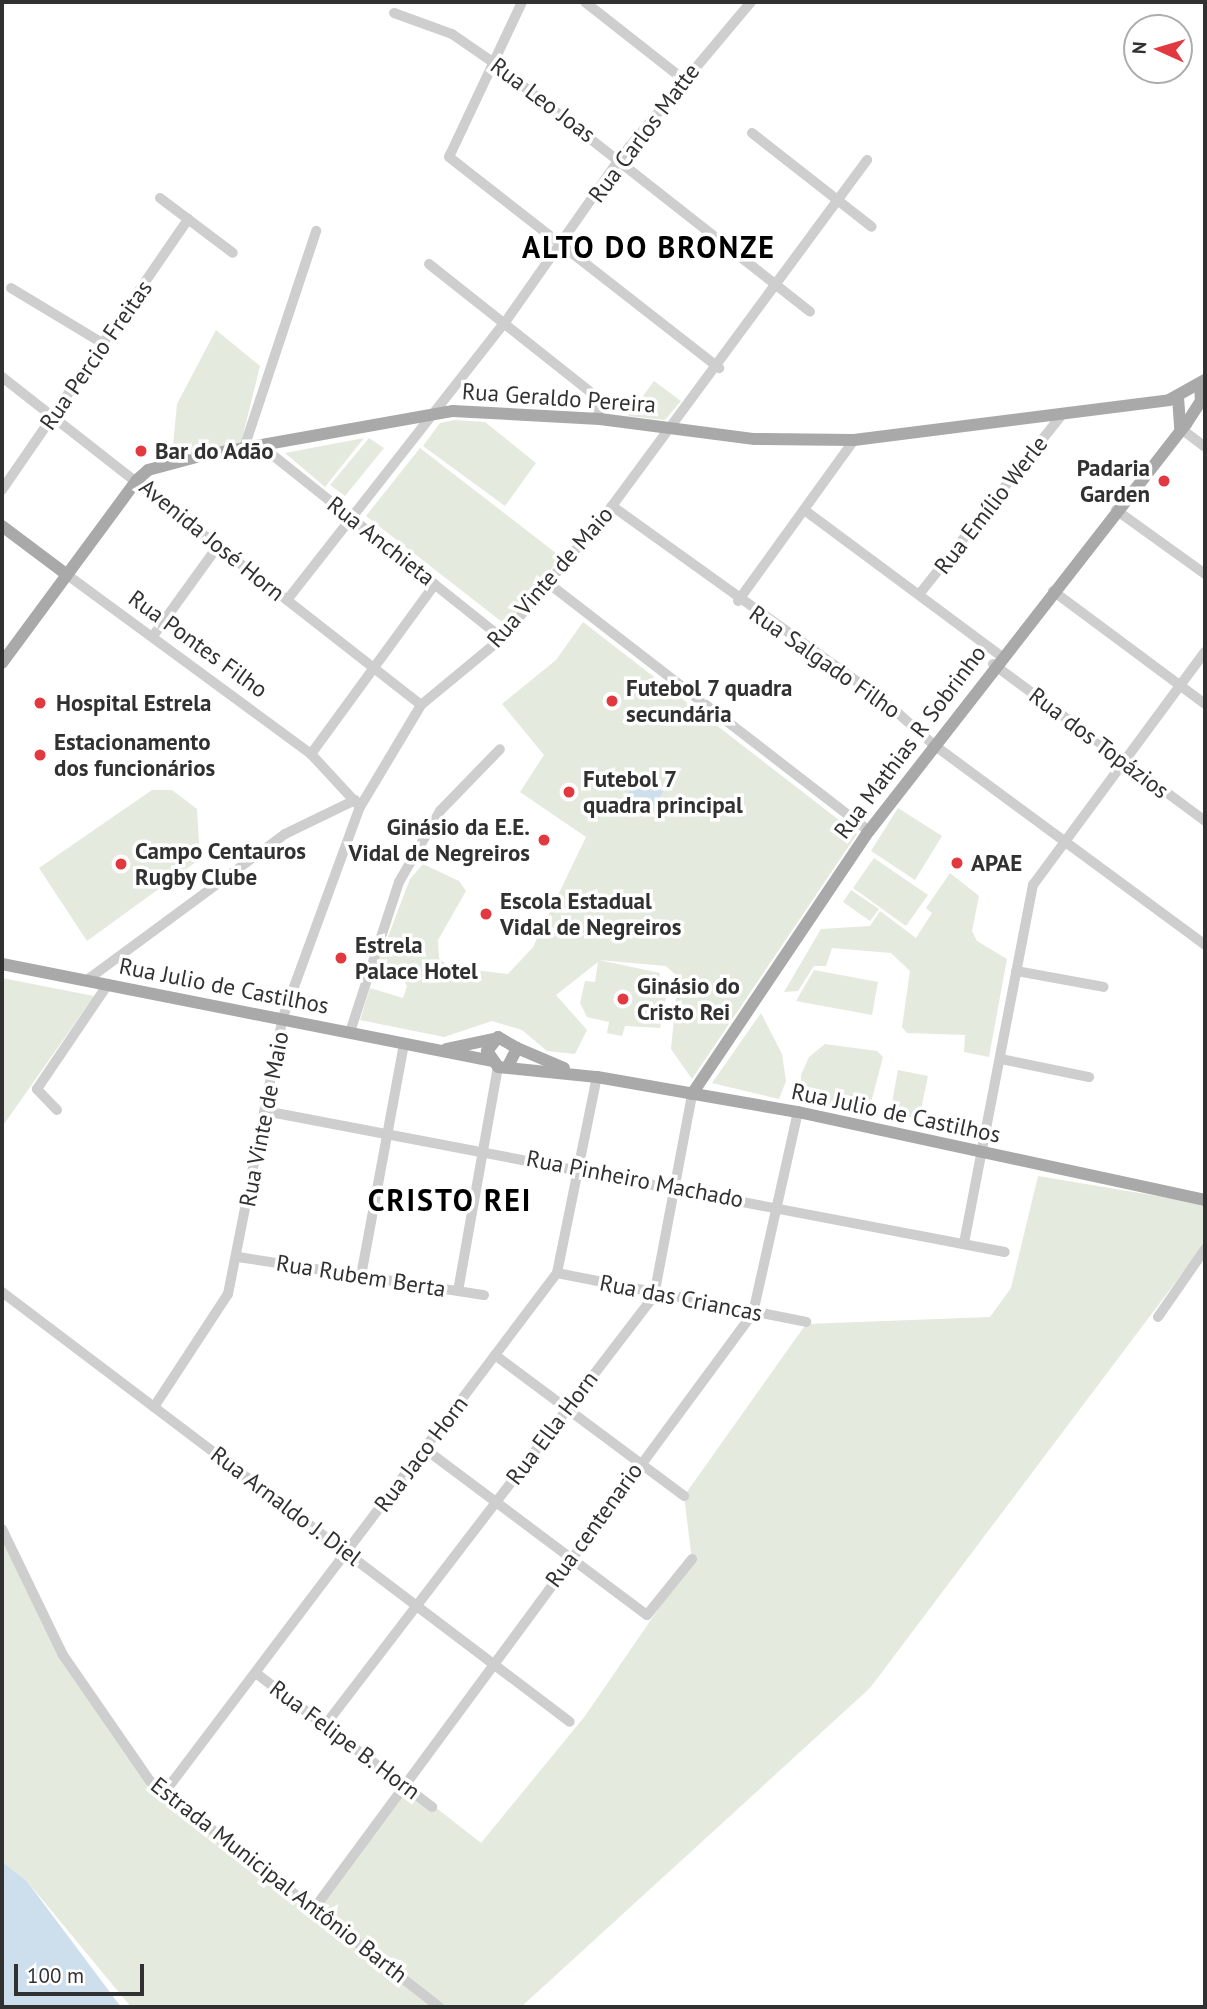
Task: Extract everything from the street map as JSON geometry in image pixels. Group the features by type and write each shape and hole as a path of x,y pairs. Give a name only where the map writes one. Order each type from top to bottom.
{"main road":[{"name":"Rua Geraldo Pereira","path":"3,660 137,480 158,467 244,448 435,413 600,419 755,439 854,440 1060,417 1178,397 1203,382"},
{"name":"Rua Mathias R Sobrinho","path":"692,1094 869,831 997,660 1201,401 1203,382"},
{"path":"1178,397 1180,428"},
{"name":"Rua Pontes Filho","path":"2,526 66,575"},
{"name":"Rua Julio de Castilhos","path":"2,964 284,1017 499,1064 597,1077 798,1112 1205,1200"},
{"name":"Rua Julio de Castilhos","path":"439,1051 507,1038 517,1048 577,1074"},
{"path":"494,1039 499,1064"},
{"path":"499,1064 517,1048"}],"street":[{"path":"522,2 449,157 719,368"},
{"path":"585,2 683,79"},
{"name":"Rua Carlos Matte","path":"287,600 506,321 562,245 620,158 683,79 751,2"},
{"name":"Rua Leo Joas","path":"394,13 452,34 494,63 620,158 810,312"},
{"path":"752,133 872,227"},
{"name":"Rua Vinte de Maio","path":"154,1407 221,1310 238,1257 284,1017 357,804 421,705 502,638 612,506 719,368 775,281 839,201 867,160"},
{"path":"160,198 233,253"},
{"name":"Rua Percio Freitas","path":"2,490 188,219"},
{"path":"244,448 316,231"},
{"path":"429,264 506,321 593,394 600,419"},
{"path":"11,288 104,344"},
{"name":"Avenida José Horn","path":"2,377 137,480 421,705"},
{"name":"Rua Emílio Werle","path":"921,592 1060,417"},
{"path":"1180,428 1205,447"},
{"path":"738,601 807,512 854,440"},
{"name":"Rua Anchieta","path":"260,445 502,638"},
{"name":"Rua Salgado Filho","path":"612,506 738,601 883,700 934,745 1205,945"},
{"path":"1116,510 1205,574"},
{"name":"Rua dos Topázios","path":"807,512 921,592 997,660 1123,763 1205,821"},
{"path":"153,636 218,546"},
{"name":"Rua Pontes Filho","path":"66,575 311,754 357,804"},
{"path":"548,583 869,831"},
{"path":"311,754 376,671 435,584"},
{"path":"1053,591 1205,704"},
{"path":"964,1244 1033,885 1205,652"},
{"path":"350,1032 399,882 440,811 500,749"},
{"path":"87,980 285,834 357,804"},
{"path":"1016,971 1104,987"},
{"path":"57,1110 37,1089 108,984"},
{"path":"361,1276 404,1045"},
{"path":"1001,1059 1089,1077"},
{"path":"458,1291 499,1064"},
{"name":"Rua Jaco Horn","path":"164,1793 257,1674 557,1273 597,1077"},
{"name":"Rua Ella Horn","path":"326,1724 654,1296 672,1187 692,1094"},
{"name":"Rua Pinheiro Machado","path":"265,1111 482,1149 1005,1251"},
{"name":"Rua centenario","path":"316,1906 492,1662 753,1313 780,1207 798,1112"},
{"path":"1158,1317 1205,1249"},
{"name":"Rua Rubem Berta","path":"238,1257 484,1295"},
{"name":"Rua das Criancas","path":"557,1273 654,1296 806,1322"},
{"name":"Rua Arnaldo J. Diel","path":"2,1292 417,1603 570,1722"},
{"path":"495,1355 684,1496"},
{"path":"425,1449 568,1560 647,1615 692,1559"},
{"name":"Estrada Municipal Antônio Barth","path":"2,1529 64,1655 121,1746 164,1793 316,1906 439,2007"},
{"name":"Rua Felipe B. Horn","path":"257,1674 406,1784 432,1807"}],"shaded area":[{"path":"216,330 260,366 241,443 172,456 177,404"},
{"path":"654,381 681,401 665,420 628,416"},
{"path":"455,420 485,422 536,463 505,506 423,446 440,423"},
{"path":"364,438 325,487 285,453"},
{"path":"369,438 384,448 345,496 330,485"},
{"path":"420,448 561,557 506,625 366,516"},
{"path":"583,622 857,834 692,1079 671,1049 678,977 666,966 599,960 660,973 656,994 666,996 660,1028 625,1026 622,1036 607,1033 609,1022 587,1017 580,1003 585,981 595,982 598,962 556,995 587,1030 575,1054 547,1051 522,1030 492,1021 444,1037 360,1020 370,988 403,998 407,986 398,970 378,963 410,879 423,864 459,881 466,891 438,940 439,958 449,967 508,974 533,947 586,837 520,792 544,755 502,704 556,660"},
{"name":"Campo Centauros Rugby Clube","path":"152,790 172,790 197,809 200,859 87,941 39,868"},
{"path":"898,808 942,836 915,880 871,851"},
{"path":"874,858 928,895 906,926 853,888"},
{"path":"950,873 979,896 972,931 977,941 1007,959 989,1057 964,1052 965,1035 907,1033 902,1027 910,971 891,953 832,948 826,966 814,966 798,991 784,992 821,929 870,926 880,911 916,938 932,913 926,908"},
{"path":"851,890 879,909 870,921 843,902"},
{"path":"814,970 878,982 872,1015 796,1001"},
{"path":"2,978 94,996 2,1127"},
{"path":"761,1013 782,1054 786,1081 779,1099 712,1083"},
{"path":"825,1044 877,1051 883,1057 868,1114 801,1100 801,1075 809,1057"},
{"path":"898,1070 928,1076 919,1119 890,1113"},
{"path":"1038,1176 1205,1204 1205,1243 870,1688 521,2007 131,2007 26,1880 2,1862 2,1529 63,1655 164,1793 316,1906 406,1784 481,1843 585,1716 692,1560 684,1496 806,1324 990,1317 1011,1288"}],"water":[{"path":"636,779 665,789 650,812 627,795"},
{"path":"2,1862 26,1880 121,2007 2,2007"}],"place":[{"name":"Bar do Adão","path":"141,451"},
{"name":"Padaria Garden","path":"1164,481"},
{"name":"Futebol 7 quadra secundária","path":"612,701"},
{"name":"Hospital Estrela","path":"40,703"},
{"name":"Estacionamento dos funcionários","path":"40,755"},
{"name":"Futebol 7 quadra principal","path":"569,792"},
{"name":"Ginásio da E.E. Vidal de Negreiros","path":"544,840"},
{"name":"APAE","path":"957,863"},
{"name":"Campo Centauros Rugby Clube","path":"121,864"},
{"name":"Escola Estadual Vidal de Negreiros","path":"486,914"},
{"name":"Estrela Palace Hotel","path":"341,958"},
{"name":"Ginásio do Cristo Rei","path":"623,999"}],"district":[{"name":"ALTO DO BRONZE","path":"649,247"},
{"name":"CRISTO REI","path":"450,1200"}]}
